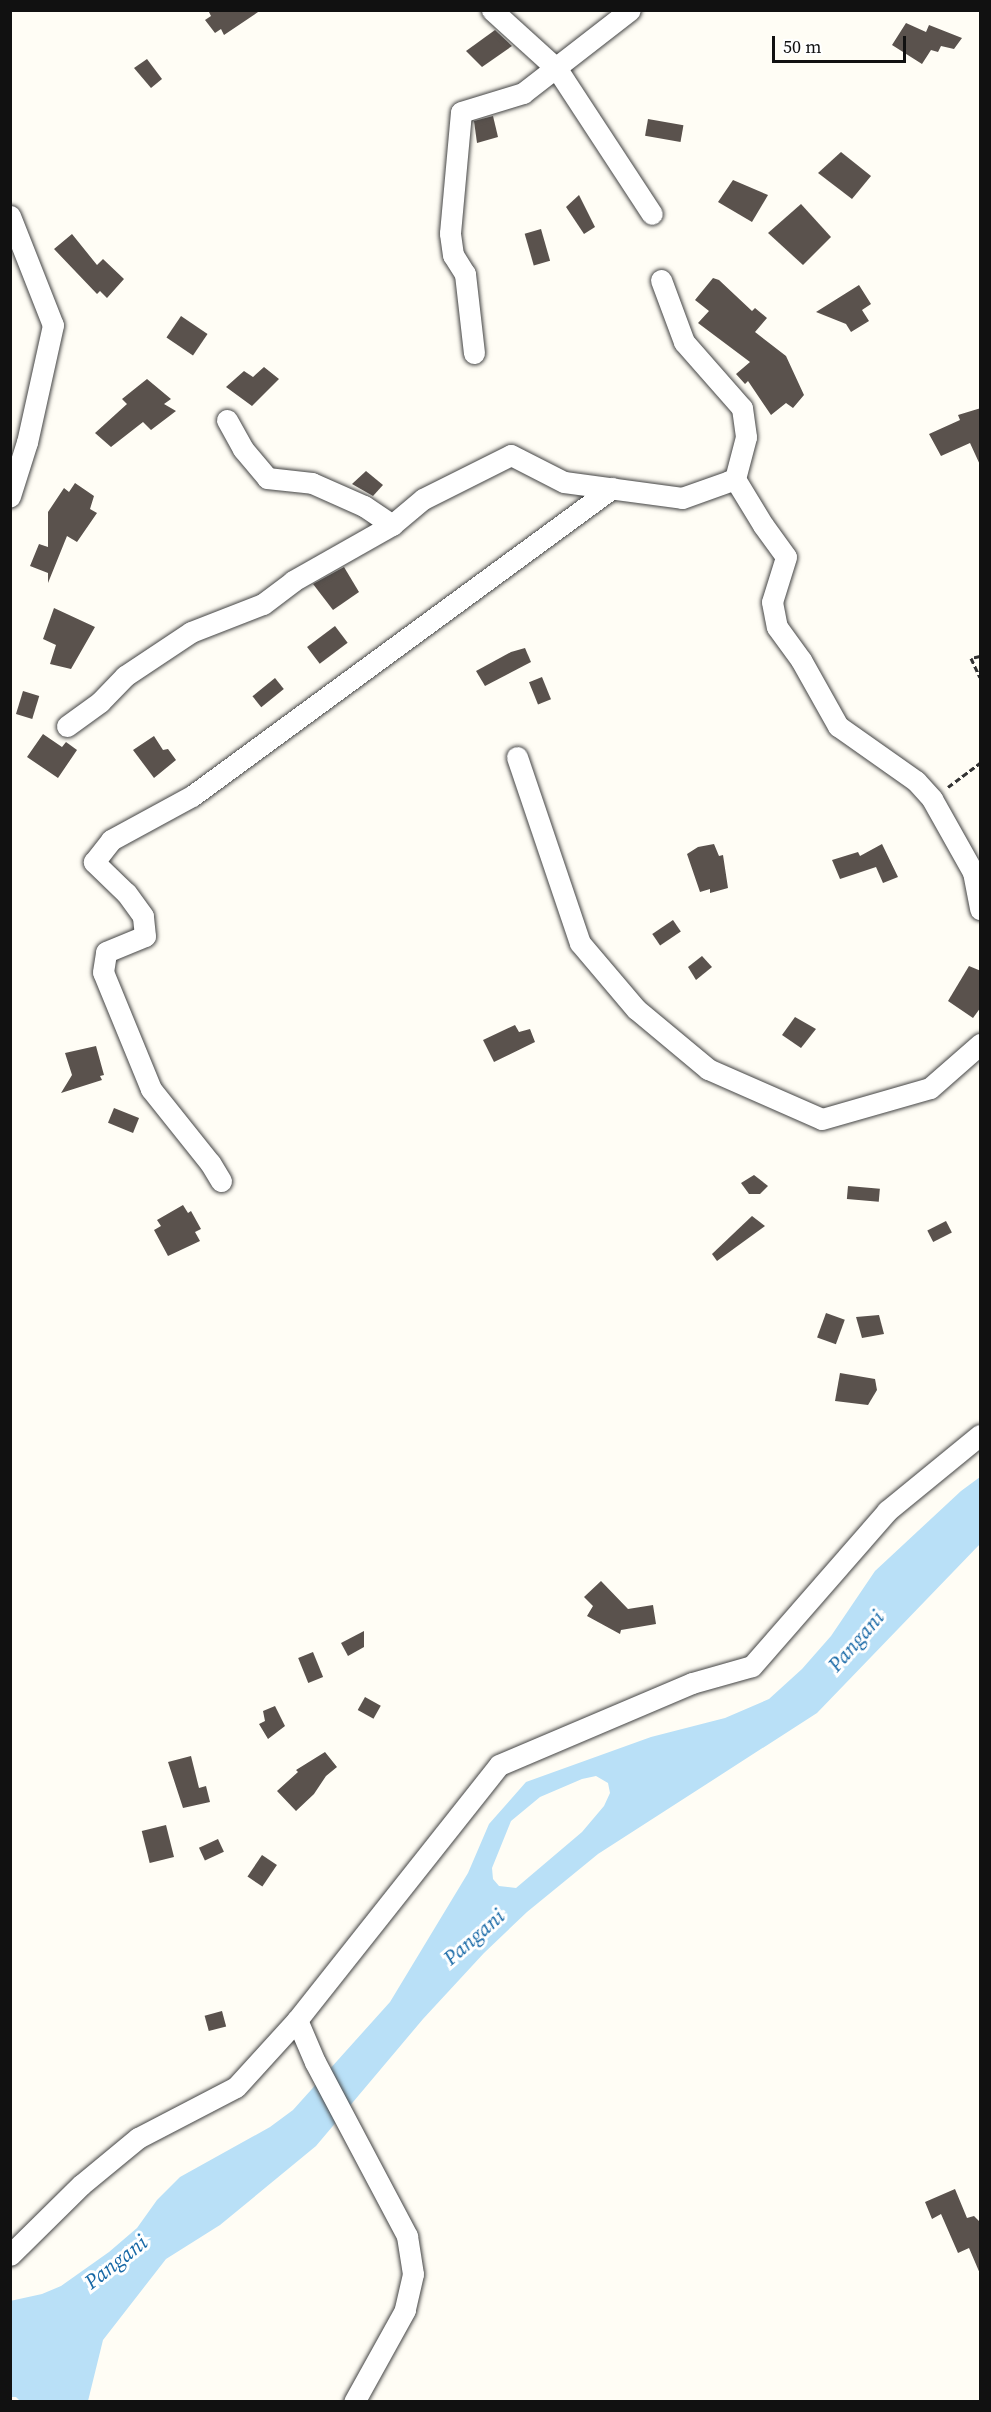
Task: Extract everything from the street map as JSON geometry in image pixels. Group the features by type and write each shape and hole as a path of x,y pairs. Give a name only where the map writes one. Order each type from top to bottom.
{"street":[{"path":"492,10 557,69 652,214"},
{"path":"474,353 465,274 453,255 450,233 461,112 523,93 557,69 630,10"},
{"path":"10,216 53,325 27,442 10,496"},
{"path":"661,280 684,342 742,408 746,437 735,479 786,557 772,602 777,627 801,660 838,726 916,781 932,799 973,872 981,909"},
{"path":"226,420 243,449 267,478 312,483 364,506 392,525"},
{"path":"67,726 100,702 125,676 190,632 263,604 294,581 392,525 423,499 511,455 564,482 682,498 735,479"},
{"path":"221,1181 204,1155 151,1089 103,972 106,952 145,936 144,916 126,893 94,862 111,840 192,796 612,488"},
{"path":"517,757 579,943 636,1009 708,1069 822,1119 930,1088 981,1044"},
{"path":"10,2255 81,2185 138,2138 236,2087 297,2020 499,1765 692,1683 752,1666 887,1511 981,1435"},
{"path":"297,2020 315,2062 407,2236 413,2274 405,2310 354,2402"}],"path":[{"path":"981,656 971,658 981,677"},
{"path":"932,799 981,763"}],"water":[{"name":"Pangani","path":"980,1477 980,1544 817,1713 598,1854 527,1912 484,1953 423,2019 316,2146 220,2225 166,2259 103,2340 88,2401 20,2401 16,2397 11,2397 10,2301 42,2294 61,2286 109,2252 137,2228 157,2200 180,2177 270,2127 293,2110 390,2002 468,1873 489,1824 526,1782 651,1737 725,1718 769,1699 802,1669 831,1636 875,1571 961,1491","holes":["596,1776 608,1783 610,1793 604,1806 582,1832 516,1888 499,1886 493,1879 492,1868 511,1821 540,1797 582,1779"]}],"building":[{"path":"208,10 261,10 224,35 221,29 215,33 205,20 211,16"},
{"path":"906,23 926,32 929,25 962,38 954,49 941,46 938,52 931,50 922,64 892,45"},
{"path":"495,30 512,46 482,67 466,51"},
{"path":"147,59 162,79 151,88 134,68"},
{"path":"493,116 498,137 477,143 474,121"},
{"path":"648,119 683,125 681,142 645,136"},
{"path":"841,152 871,176 852,199 818,173"},
{"path":"733,180 768,195 752,222 718,202"},
{"path":"579,195 595,227 584,234 566,207"},
{"path":"801,204 831,237 803,265 768,233"},
{"path":"541,229 550,261 534,265 525,234"},
{"path":"72,234 97,265 103,259 124,279 107,298 100,291 97,294 54,249"},
{"path":"713,278 719,280 752,311 755,308 767,318 755,332 786,356 804,395 793,408 786,403 771,415 748,381 745,384 736,374 750,362 698,323 709,311 695,300"},
{"path":"859,285 871,304 862,310 869,321 851,332 846,324 816,312"},
{"path":"181,316 208,334 193,355 166,338"},
{"path":"264,367 279,379 252,406 226,387 244,371 253,377"},
{"path":"147,379 171,399 164,404 176,411 151,430 143,422 111,447 95,433 127,404 122,399"},
{"path":"981,408 981,467 970,443 941,456 929,434 960,420 958,415"},
{"path":"366,471 383,485 373,496 352,484"},
{"path":"75,483 94,496 90,509 97,513 77,542 67,536 48,583 48,573 30,566 39,544 48,547 48,512 64,488 69,492"},
{"path":"344,567 359,592 333,610 313,584"},
{"path":"54,608 95,627 71,669 50,664 56,645 43,639"},
{"path":"335,626 348,643 320,664 307,647"},
{"path":"525,648 531,662 485,686 476,671 511,652"},
{"path":"542,677 551,699 538,704 529,682"},
{"path":"275,678 284,689 261,707 252,696"},
{"path":"23,691 39,696 32,719 16,714"},
{"path":"43,734 62,747 66,742 77,750 58,778 27,757"},
{"path":"154,736 163,750 168,749 176,760 154,778 133,750"},
{"path":"714,844 719,856 723,855 728,888 710,893 710,889 700,892 687,854 698,847"},
{"path":"882,844 898,877 883,883 876,867 840,879 832,860 858,852 860,856"},
{"path":"673,920 681,932 660,946 652,934"},
{"path":"702,956 712,967 696,980 688,967"},
{"path":"969,966 981,971 981,1007 973,1018 948,1001"},
{"path":"795,1017 816,1029 801,1048 782,1035"},
{"path":"515,1025 519,1032 530,1029 535,1042 494,1062 483,1040"},
{"path":"96,1046 104,1075 100,1076 102,1080 61,1093 72,1075 65,1053"},
{"path":"114,1108 139,1118 133,1133 108,1123"},
{"path":"754,1175 768,1186 760,1194 749,1194 741,1183"},
{"path":"848,1186 880,1189 879,1202 847,1199"},
{"path":"183,1205 188,1213 191,1211 201,1229 195,1232 200,1241 168,1256 154,1230 161,1226 157,1220"},
{"path":"752,1216 765,1226 717,1261 712,1254"},
{"path":"946,1221 952,1233 933,1242 927,1231"},
{"path":"826,1313 845,1320 836,1344 817,1337"},
{"path":"879,1315 884,1334 862,1338 856,1317"},
{"path":"840,1373 875,1379 877,1390 868,1405 835,1401"},
{"path":"601,1581 628,1609 653,1605 656,1624 621,1630 620,1634 587,1616 593,1606 584,1597"},
{"path":"364,1631 364,1647 348,1656 341,1643"},
{"path":"313,1652 323,1677 308,1683 298,1658"},
{"path":"365,1697 381,1706 373,1719 358,1710"},
{"path":"275,1706 285,1726 268,1739 259,1724 265,1721 263,1711"},
{"path":"325,1752 337,1767 326,1776 314,1794 296,1811 277,1791 298,1772 296,1770"},
{"path":"191,1756 199,1788 206,1786 210,1802 183,1808 168,1762"},
{"path":"166,1825 174,1857 150,1863 142,1831"},
{"path":"218,1839 224,1852 205,1861 199,1848"},
{"path":"262,1855 277,1865 262,1887 247,1877"},
{"path":"222,2011 226,2026 209,2031 205,2016"},
{"path":"955,2189 967,2218 974,2216 981,2223 981,2276 969,2248 958,2253 941,2214 932,2219 925,2202"}]}
